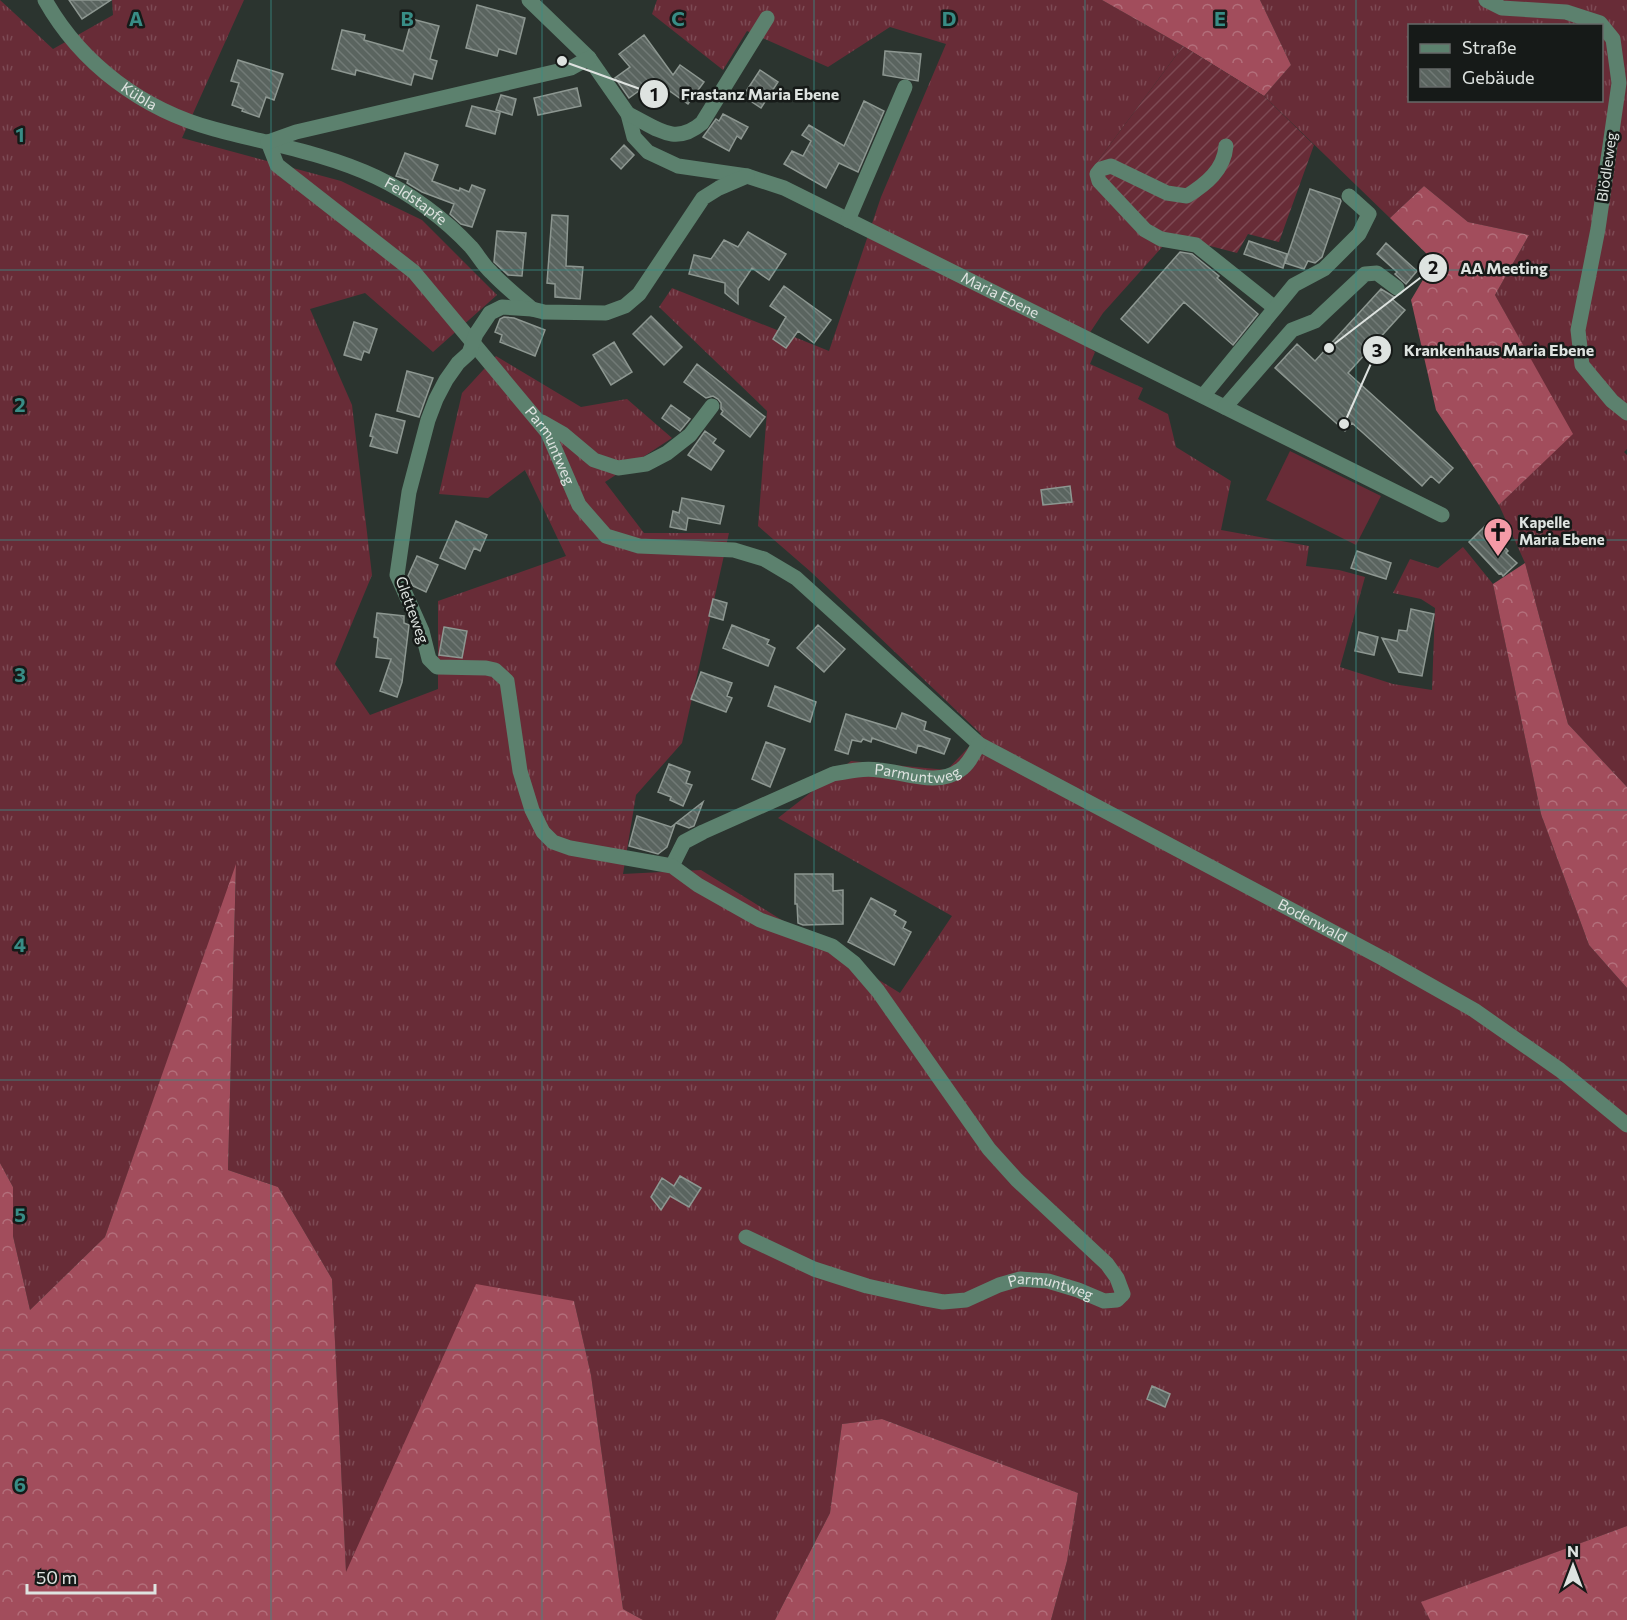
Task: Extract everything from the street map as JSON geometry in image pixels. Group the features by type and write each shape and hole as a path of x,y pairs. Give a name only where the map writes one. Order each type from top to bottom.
{"street":[{"name":"Kübla","path":"45,0 66,32 104,73 131,93 161,110 212,129 268,142"},
{"name":"Maria Ebene","path":"529,0 589,58 628,114 634,137 648,152 678,166 747,176 784,188 1442,515"},
{"name":"Blödleweg","path":"1486,0 1502,8 1566,12 1601,24"},
{"path":"628,114 662,132 677,135 692,132 702,123 767,18"},
{"name":"Blödleweg","path":"1603,27 1613,39 1619,82 1598,229 1578,330 1582,365 1612,401 1627,413"},
{"path":"268,142 296,132 571,68 589,58"},
{"path":"848,220 905,87"},
{"name":"Feldstapfe","path":"268,142 336,160 378,178 412,198 444,222 471,248 491,273 532,309"},
{"name":"Parmuntweg","path":"268,142 277,165 414,273 548,433 579,505 606,536 639,546 734,550 764,559 796,578 979,744 962,770 939,778 880,770 852,770 833,774 684,842 672,866 698,885 760,920 832,946 854,963 878,991 989,1149 1017,1180 1107,1264 1117,1278 1123,1294 1117,1300 1104,1301 1048,1281 1020,1279 999,1285 966,1300 944,1302 867,1286 814,1269 746,1237"},
{"path":"1226,146 1226,153 1217,172 1208,182 1187,196 1167,193 1111,166 1101,169 1097,174 1099,181 1145,230 1161,239 1196,245 1275,308"},
{"path":"472,343 490,313 502,307 585,314 606,313 625,306 639,294 703,198 747,176"},
{"path":"1203,396 1294,285 1324,269 1359,234 1369,213 1349,196"},
{"path":"1225,407 1292,330 1315,321 1365,274 1377,273 1397,288"},
{"name":"Gletteweg","path":"472,343 469,353 458,363 436,399 428,420 404,519 398,575 422,631 429,659 437,667 495,670 507,681 513,737 520,771 532,810 543,832 553,842 570,848 672,866"},
{"path":"534,417 563,434 594,460 618,468 646,464 667,453 690,435 712,406"},
{"name":"Bodenwald","path":"979,744 1382,958 1474,1010 1560,1071 1627,1125"}],"green space":[{"path":"0,0 53,49 113,15 112,0 244,0 182,138 341,181 422,220 497,295 433,352 365,293 310,309 352,405 372,575 335,664 370,715 438,689 438,601 566,556 525,470 488,498 439,494 462,393 496,356 581,407 627,399 672,438 605,482 644,533 729,533 682,743 636,795 623,874 701,870 900,993 952,916 778,818 851,761 947,770 981,734 811,572 758,526 767,411 659,307 672,288 829,351 881,197 946,44 890,27 828,67 747,31 723,70 652,14 657,0 1102,0 1183,46 1092,169 1172,236 1103,313 1083,343 1095,352 1090,364 1143,388 1138,399 1168,414 1176,447 1231,481 1221,530 1309,546 1306,566 1339,570 1365,577 1340,667 1393,684 1432,690 1435,608 1421,599 1393,593 1410,559 1438,568 1463,547 1493,584 1541,814 1589,945 1627,988 1627,1526 1422,1602 1430,1620 1051,1620 1067,1561 1078,1493 882,1419 842,1424 830,1513 775,1620 643,1620 623,1609 591,1375 574,1301 346,1573 332,1279 278,1187 228,1170 236,867 105,1237 30,1310 13,1236 13,1187 0,1163"},
{"path":"1102,0 1260,0 1291,65 1264,96"},
{"path":"1260,0 1627,0 1627,449 1624,452 1627,455 1627,787 1568,724 1525,563 1499,505 1572,434 1495,295 1529,235 1468,222 1424,186 1390,218 1264,96 1291,65"},
{"path":"1183,46 1264,96 1314,145 1279,242 1248,234 1237,253 1172,236 1149,227 1092,169"},
{"path":"1424,186 1468,222 1529,235 1495,295 1573,434 1499,505 1436,410 1411,300 1434,261 1390,218"},
{"path":"1290,451 1381,496 1356,545 1266,500"},
{"path":"1525,563 1568,724 1627,787 1627,988 1589,945 1541,814 1493,584"},
{"path":"236,864 228,1170 278,1187 332,1279 346,1572 476,1284 574,1301 591,1375 623,1609 643,1620 0,1620 0,1163 13,1187 13,1236 30,1310 105,1237"},
{"path":"882,1419 1078,1493 1067,1561 1051,1620 775,1620 830,1513 842,1424"},
{"path":"1627,1526 1627,1620 1430,1620 1421,1602"}],"building":[{"path":"69,0 111,0 82,19"},
{"path":"477,5 525,18 516,54 499,49 497,56 466,48"},
{"path":"412,19 439,26 430,59 437,61 432,79 414,74 411,85 356,70 355,75 332,69 342,30 365,35 364,40 403,51"},
{"path":"644,35 673,75 680,65 704,82 688,104 654,80 629,98 615,78 630,67 619,54"},
{"path":"885,51 921,54 918,81 883,75"},
{"path":"238,60 283,74 274,100 266,97 259,117 232,105 239,83 231,81"},
{"path":"760,70 778,82 761,108 743,96"},
{"path":"577,88 581,106 538,115 534,98"},
{"path":"501,95 516,99 512,115 496,110"},
{"path":"864,101 884,111 858,172 839,163 826,188 784,164 792,151 803,156 811,141 802,135 809,125 844,146"},
{"path":"472,106 500,113 495,134 466,126"},
{"path":"723,114 748,127 741,139 737,136 729,151 703,137 716,119 719,121"},
{"path":"624,145 634,155 621,169 611,159"},
{"path":"405,153 438,165 432,181 459,191 460,188 469,192 472,185 485,190 472,227 461,224 450,214 454,204 422,192 407,183 408,180 396,176"},
{"path":"1310,189 1341,201 1322,257 1315,263 1308,261 1304,269 1285,263"},
{"path":"552,215 568,216 566,266 583,267 580,299 555,297 555,284 547,283"},
{"path":"497,231 526,233 522,276 508,275 494,262"},
{"path":"748,232 786,254 769,280 752,268 738,289 738,304 725,293 725,283 689,274 694,255 711,259 724,240 738,247"},
{"path":"1249,241 1287,254 1283,268 1244,254"},
{"path":"1386,243 1417,271 1406,284 1395,274 1397,272 1377,254"},
{"path":"1180,252 1192,254 1219,276 1217,278 1258,314 1233,345 1184,302 1148,343 1121,319"},
{"path":"784,286 831,320 814,343 798,331 786,348 773,339 786,317 770,306"},
{"path":"1381,289 1394,297 1392,299 1405,310 1348,373 1453,468 1439,483 1431,476 1422,486 1352,423 1345,431 1275,368 1297,344 1315,361"},
{"path":"651,316 682,347 664,365 633,334"},
{"path":"514,318 545,330 535,356 500,342 502,335 495,332 500,319"},
{"path":"354,322 377,329 369,353 364,351 361,360 344,355"},
{"path":"614,342 632,372 611,385 593,355"},
{"path":"697,364 765,417 750,437 721,414 723,411 718,399 713,396 706,398 684,382"},
{"path":"407,371 433,378 419,417 397,411"},
{"path":"671,405 690,419 680,431 662,418"},
{"path":"376,414 405,421 397,453 370,446 373,437 370,436"},
{"path":"705,431 716,439 713,443 724,451 711,470 688,455"},
{"path":"1070,486 1072,502 1043,505 1041,490"},
{"path":"682,498 724,506 720,524 688,518 686,530 670,527 673,511 679,513"},
{"path":"456,521 487,535 480,551 474,548 465,569 440,558"},
{"name":"Kapelle Maria Ebene","path":"1485,526 1517,563 1503,576 1469,542"},
{"path":"1357,551 1391,563 1386,579 1351,568"},
{"path":"417,556 438,565 426,592 413,586 408,576"},
{"path":"713,599 727,603 723,620 709,616"},
{"path":"1411,609 1434,614 1422,676 1399,672 1382,638 1397,641 1399,630 1407,631"},
{"path":"377,613 404,616 404,623 409,625 402,682 397,697 380,691 391,659 376,657 378,638 374,637"},
{"path":"732,625 769,640 767,644 775,648 768,666 723,648"},
{"path":"818,625 845,649 824,672 797,648"},
{"path":"444,627 467,631 462,658 439,655"},
{"path":"1359,632 1378,637 1374,655 1355,651"},
{"path":"701,672 732,683 727,696 732,698 726,712 691,699"},
{"path":"775,686 816,702 810,722 768,706"},
{"path":"902,713 926,722 924,730 950,739 944,754 918,745 916,753 872,738 871,742 863,739 861,742 852,740 848,754 835,750 846,714 896,729"},
{"path":"766,742 785,749 770,787 752,779"},
{"path":"669,764 690,772 686,783 692,785 683,806 670,800 671,797 658,792"},
{"path":"703,802 694,826 689,828 676,823"},
{"path":"637,816 671,827 675,824 667,847 658,854 629,846"},
{"path":"795,874 833,874 833,891 843,890 843,924 803,925 798,923 797,904 795,904"},
{"path":"871,898 896,911 894,915 906,922 903,928 911,932 894,965 848,942"},
{"path":"680,1176 701,1188 689,1207 670,1196 661,1210 651,1197 662,1178 674,1186"},
{"path":"1152,1386 1170,1394 1165,1407 1147,1399"}],"place":[{"name":"Frastanz Maria Ebene","path":"562,61"},
{"name":"AA Meeting","path":"1329,348"},
{"name":"Krankenhaus Maria Ebene","path":"1344,424"},
{"name":"Kapelle Maria Ebene","path":"1498,558"}]}
